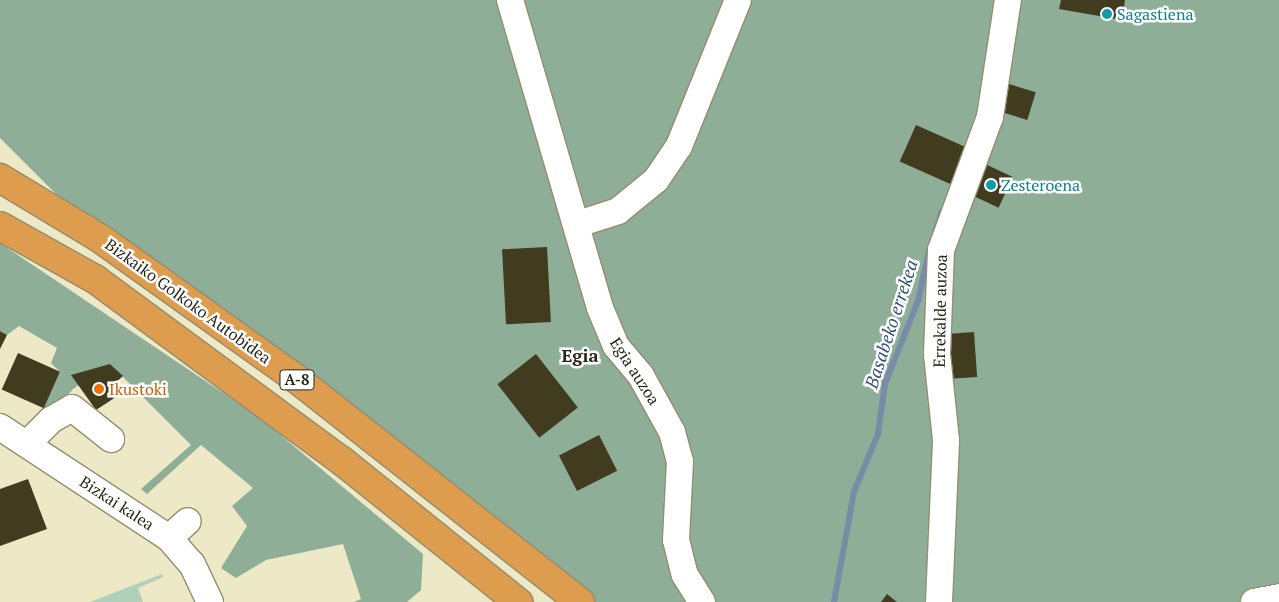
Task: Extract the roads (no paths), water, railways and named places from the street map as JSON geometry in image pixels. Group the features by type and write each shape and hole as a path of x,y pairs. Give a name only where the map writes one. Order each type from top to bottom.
{"highway":[{"name":"Bizkaiko Golkoko Autobidea","path":"0,178 101,239 294,377 580,602"},
{"name":"A-8","path":"0,226 95,279 342,461 518,602"}],"street":[{"name":"Egia auzoa","path":"510,0 578,224 590,281 616,346 641,376 672,432 680,461 676,540 685,575 702,602"},
{"path":"578,224 618,210 656,180 679,146 738,0"},
{"name":"Errekalde auzoa","path":"939,602 946,440 936,354 941,250 990,117 1008,0"},
{"path":"27,444 51,420 72,408 111,439"},
{"name":"Bizkai kalea","path":"0,427 169,538 192,564 210,602"},
{"path":"169,538 188,521"},
{"path":"1254,602 1279,597"}],"waterway":[{"name":"Basabeko errekea","path":"935,233 941,213"},
{"name":"Basabeko errekea","path":"834,602 854,492 878,434 885,384 918,301 929,251"}],"place":[{"name":"Sagastiena","path":"1107,14"},
{"name":"Zesteroena","path":"991,185"},
{"name":"Ikustoki","path":"99,389"}],"district":[{"name":"Egia","path":"580,355"}]}
